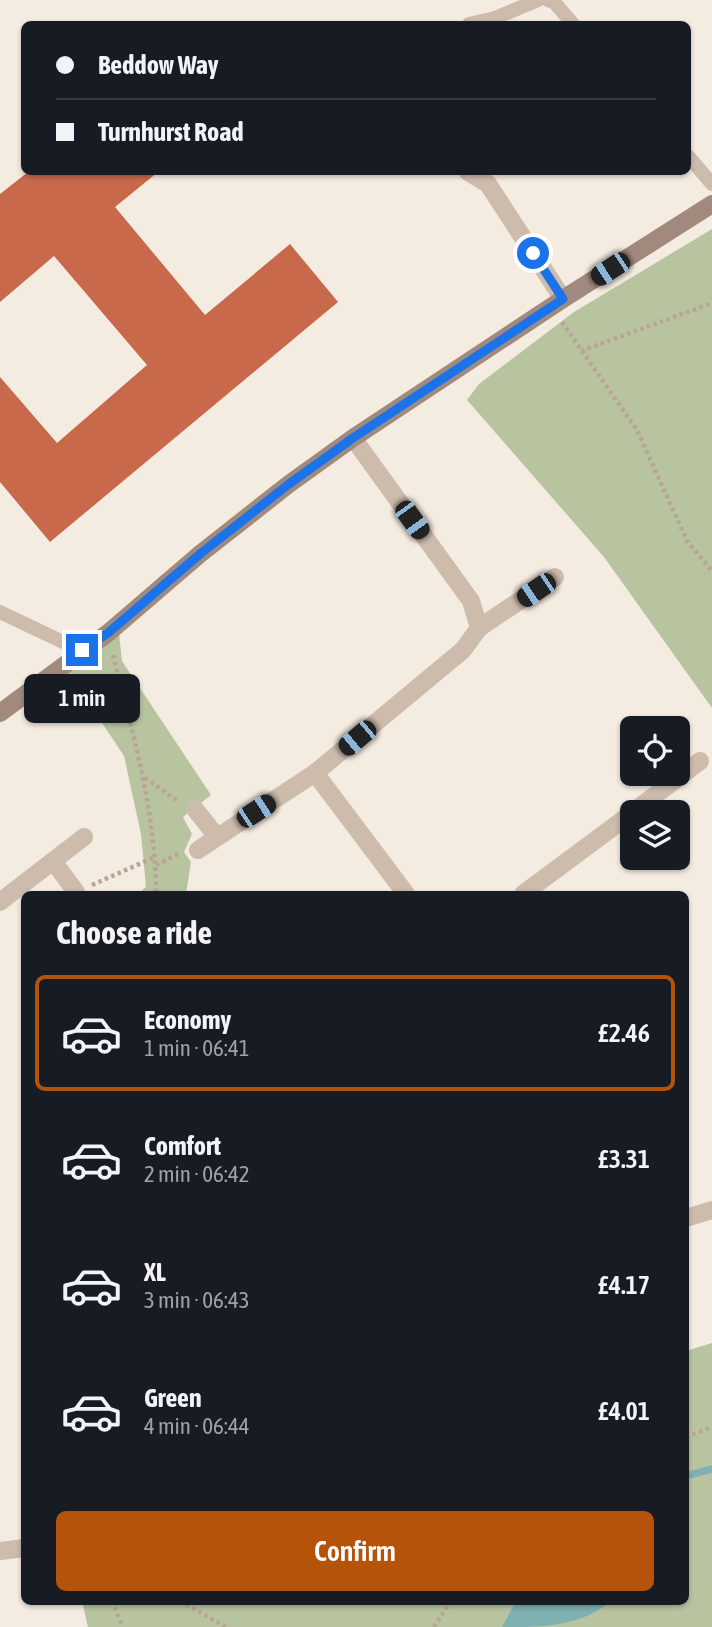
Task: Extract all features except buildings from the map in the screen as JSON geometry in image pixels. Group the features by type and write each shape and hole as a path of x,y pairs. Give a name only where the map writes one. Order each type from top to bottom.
{"street":[{"path":"473,175 488,184 557,303"},
{"path":"0,713 108,633 200,554 353,438 712,204"},
{"path":"353,438 471,601 479,628"},
{"path":"198,850 315,773 463,650 479,628 555,577"},
{"path":"648,800 701,761"},
{"path":"315,773 404,891"},
{"path":"195,809 217,837"},
{"path":"527,891 620,821"},
{"path":"0,902 84,837"},
{"path":"53,860 75,891"},
{"path":"689,1217 712,1210"},
{"path":"0,1551 21,1548"}],"lane":[{"path":"482,21 538,0"},
{"path":"548,0 554,2 570,21"},
{"path":"691,160 712,184"},
{"path":"0,612 82,650"}],"path":[{"path":"557,303 580,351 637,430 687,541 712,571"},
{"path":"580,351 712,303"},
{"path":"108,633 145,777 155,858 156,891"},
{"path":"145,777 170,796 195,809"},
{"path":"78,891 155,858"},
{"path":"689,1436 712,1427"},
{"path":"114,1605 123,1627"},
{"path":"187,1605 226,1627"},
{"path":"434,1627 448,1605"}],"green space":[{"path":"712,229 712,708 604,557 467,400 479,384 574,312"},
{"path":"118,625 122,661 211,795 183,817 192,834 184,852 191,862 186,891 141,891 146,887 141,834 124,756 64,665"},
{"path":"712,1343 712,1627 88,1627 83,1605 689,1605 689,1350"}],"water":[{"path":"514,1605 606,1605 587,1616 560,1624 502,1627"}],"waterway":[{"path":"689,1475 712,1469"}],"route":[{"path":"82,650 108,633 200,554 289,484 353,438 563,299 533,253"}]}
